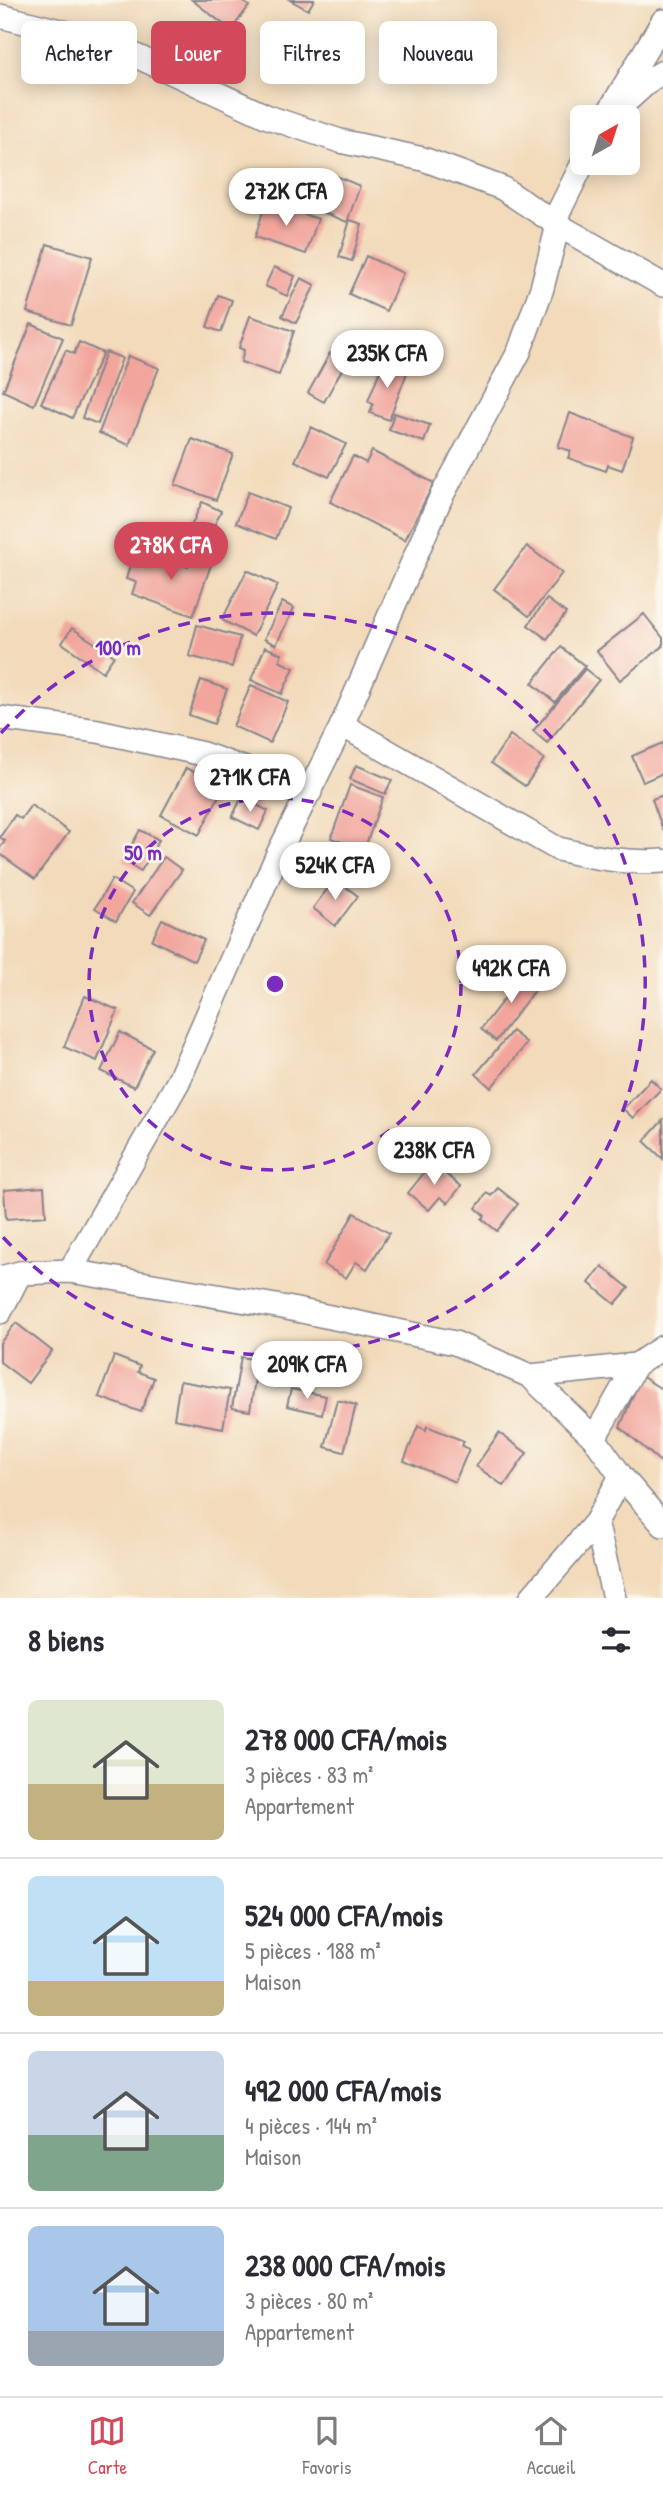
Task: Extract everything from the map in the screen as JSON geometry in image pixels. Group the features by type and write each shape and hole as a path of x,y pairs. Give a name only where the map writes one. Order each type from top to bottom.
{"street":[{"path":"0,16 108,43 268,117 340,141 423,159 502,188 558,225 663,285"},
{"path":"615,105 663,21"},
{"path":"622,105 663,72"},
{"path":"558,225 554,221 577,175"},
{"path":"70,1271 178,1082 277,856 342,725 441,497 519,352 542,288 558,225"},
{"path":"0,718 98,731 203,754 310,792"},
{"path":"342,725 558,849 590,857 646,863 663,861"},
{"path":"0,1312 10,1275 70,1271 282,1307 455,1343 530,1376 594,1438 621,1476 663,1525"},
{"path":"594,1438 636,1365 663,1347"},
{"path":"530,1376 636,1365"},
{"path":"531,1598 596,1522 621,1476"},
{"path":"596,1522 614,1598"}],"building":[{"path":"192,0 241,0 249,6 238,21 219,21"},
{"path":"290,0 314,0 308,10"},
{"path":"336,176 360,186 347,222 322,212"},
{"path":"266,202 318,219 306,254 255,237"},
{"path":"350,220 362,224 352,261 339,257"},
{"path":"47,244 92,257 71,325 27,312"},
{"path":"366,256 403,273 386,311 349,294"},
{"path":"274,267 295,276 287,296 265,286"},
{"path":"301,278 315,285 296,323 282,316"},
{"path":"218,295 232,300 221,332 207,327"},
{"path":"250,316 294,331 279,375 241,362 244,350 239,348"},
{"path":"31,324 63,338 34,405 3,391"},
{"path":"79,342 103,353 72,418 41,403 66,350 74,354"},
{"path":"106,352 122,358 98,424 82,418"},
{"path":"330,353 346,362 324,402 308,393"},
{"path":"128,356 159,368 129,445 99,433"},
{"path":"384,360 408,370 389,420 370,413 373,404 368,401"},
{"path":"394,413 430,425 424,442 389,430"},
{"path":"570,413 633,437 622,470 608,465 606,471 568,458 571,451 558,447"},
{"path":"311,427 346,444 329,477 295,461"},
{"path":"192,439 233,454 216,500 175,485"},
{"path":"372,451 434,483 405,540 330,502 353,456 366,463"},
{"path":"248,492 288,508 276,539 236,523"},
{"path":"202,502 221,511 206,543 187,535"},
{"path":"527,546 562,573 529,616 494,589"},
{"path":"150,553 188,567 192,554 212,562 193,616 132,594 136,582 126,579 131,562 145,567"},
{"path":"247,570 278,585 253,636 222,620"},
{"path":"547,599 566,613 547,639 528,625"},
{"path":"282,602 294,608 276,645 264,639"},
{"path":"644,614 663,638 663,646 620,680 597,651"},
{"path":"197,625 240,637 232,667 189,656"},
{"path":"72,628 114,656 103,672 62,643"},
{"path":"265,647 282,654 279,661 294,668 282,694 251,680"},
{"path":"561,647 585,666 555,702 532,683"},
{"path":"585,669 599,680 547,743 533,731"},
{"path":"201,680 227,689 214,724 189,715"},
{"path":"251,685 288,702 270,743 233,726"},
{"path":"510,735 544,759 525,786 491,763"},
{"path":"663,743 663,773 643,782 632,756"},
{"path":"356,765 392,780 385,794 350,779"},
{"path":"186,768 223,788 199,835 161,815"},
{"path":"350,785 383,797 364,850 331,838"},
{"path":"663,795 663,830 652,799"},
{"path":"242,797 268,811 259,830 232,817"},
{"path":"31,805 69,832 35,879 0,854 0,848 5,841 0,837 15,815 21,819"},
{"path":"140,830 159,840 141,871 123,860"},
{"path":"164,857 182,870 150,915 132,903"},
{"path":"112,879 133,892 116,921 95,908"},
{"path":"335,879 358,896 335,926 313,908"},
{"path":"162,919 204,940 194,961 152,940"},
{"path":"527,969 542,980 496,1041 481,1029"},
{"path":"85,996 118,1010 97,1061 64,1047"},
{"path":"512,1031 527,1043 491,1088 476,1074"},
{"path":"120,1032 153,1049 134,1087 101,1071"},
{"path":"651,1079 661,1089 633,1118 623,1109"},
{"path":"663,1120 663,1159 644,1141"},
{"path":"432,1163 461,1186 448,1203 440,1197 429,1210 408,1193"},
{"path":"44,1187 46,1216 6,1219 4,1190"},
{"path":"498,1188 518,1204 497,1231 482,1219 485,1216 476,1208 487,1193 491,1196"},
{"path":"354,1213 389,1233 367,1269 356,1262 346,1278 324,1265"},
{"path":"602,1266 629,1288 615,1304 589,1283"},
{"path":"16,1323 52,1351 28,1383 0,1362 0,1343"},
{"path":"114,1356 140,1366 138,1372 154,1378 141,1412 99,1397"},
{"path":"241,1357 258,1360 250,1411 232,1408"},
{"path":"641,1376 663,1390 663,1464 620,1427"},
{"path":"180,1381 230,1390 223,1428 174,1419"},
{"path":"291,1389 326,1396 322,1414 287,1406"},
{"path":"337,1400 356,1405 344,1452 325,1447"},
{"path":"418,1426 426,1430 427,1426 464,1441 462,1446 469,1449 455,1482 404,1461"},
{"path":"499,1433 527,1453 504,1486 476,1466"}]}
